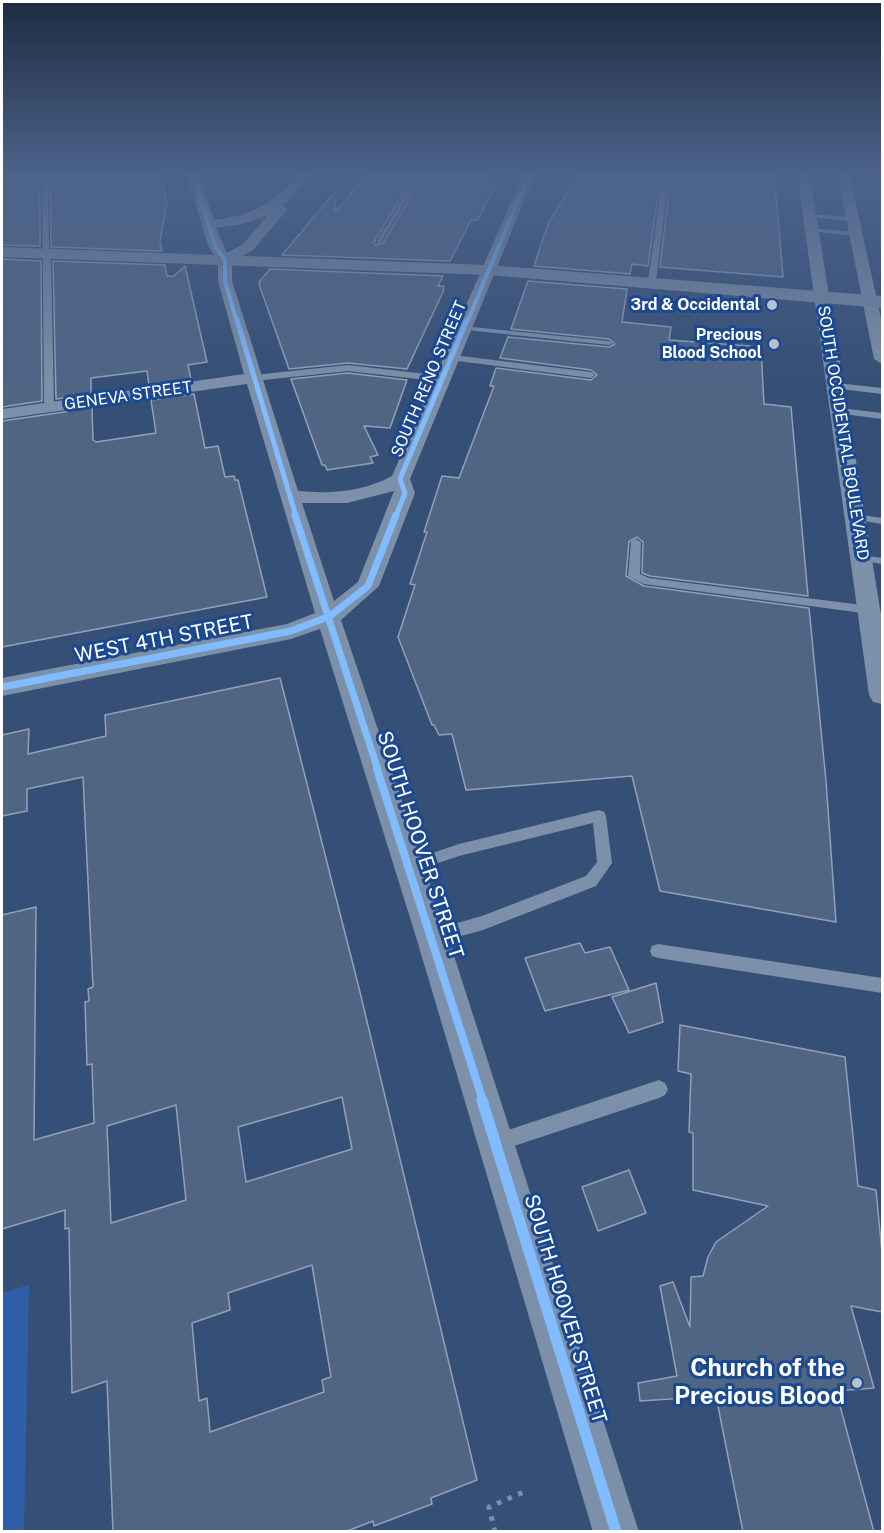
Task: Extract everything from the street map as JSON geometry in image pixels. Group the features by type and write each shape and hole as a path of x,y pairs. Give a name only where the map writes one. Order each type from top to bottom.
{"main road":[{"path":"2,252 489,270 876,302"}],"street":[{"name":"SOUTH HOOVER STREET","path":"214,244 225,260 225,281 290,496 432,937 616,1532"},
{"path":"225,260 251,244"},
{"name":"SOUTH RENO STREET","path":"290,496 332,500 384,489 400,478 466,328 500,244"},
{"name":"SOUTH OCCIDENTAL BOULEVARD","path":"813,244 882,695"},
{"path":"858,244 876,302 882,359"},
{"name":"GENEVA STREET","path":"2,414 254,378"},
{"name":"SOUTH RENO STREET","path":"330,616 368,586 405,493 400,478"},
{"name":"WEST 4TH STREET","path":"2,687 291,631 330,616"}],"lane":[{"path":"46,244 49,406"},
{"path":"652,282 657,244"},
{"path":"466,328 609,343"},
{"path":"453,358 591,375"},
{"path":"254,378 348,368 444,379"},
{"path":"836,386 882,391"},
{"path":"840,411 882,416"},
{"path":"856,517 882,521"},
{"path":"636,542 634,576 648,580 870,610"},
{"path":"862,558 882,561"},
{"path":"408,867 459,850 599,816 605,862 591,881 483,923 432,937"},
{"path":"658,951 882,986"},
{"path":"496,1143 659,1089"}],"path":[{"path":"495,1532 489,1507 526,1491"}],"shaded area":[{"path":"29,1285 24,1531 2,1531 2,1293"}],"building":[{"path":"2,244 40,244 40,246"},
{"path":"51,244 161,244 162,251 51,247"},
{"path":"292,244 459,244 450,261 282,255"},
{"path":"542,244 651,244 648,266 632,264 630,274 534,266"},
{"path":"663,244 780,244 783,277 660,267"},
{"path":"2,259 41,261 42,401 2,407"},
{"path":"53,261 165,265 167,276 174,276 185,266 207,362 188,365 191,379 149,386 147,371 91,378 91,394 56,399"},
{"path":"270,269 443,276 438,286 444,286 407,369 348,363 289,369 259,282"},
{"path":"528,281 627,289 622,322 671,327 669,340 750,346 750,348 761,349 764,404 791,407 808,596 650,576 642,573 643,542 637,537 629,542 626,576 644,586 809,608 826,781 836,922 660,891 632,776 466,790 452,734 439,735 432,725 398,637 415,585 410,584 442,476 459,478 494,386 490,386 496,368 591,380 597,375 591,370 500,358 508,337 609,347 615,344 609,339 511,329"},
{"path":"348,373 407,380 390,428 364,426 378,455 370,457 373,463 327,470 325,465 322,465 291,379"},
{"path":"194,394 205,448 218,446 225,477 234,476 235,480 238,480 267,597 2,647 2,421 92,408 93,440 96,442 156,433 151,400"},
{"path":"280,678 359,988 477,1480 431,1498 432,1504 374,1526 373,1521 345,1532 113,1532 107,1381 72,1393 69,1228 65,1229 65,1210 2,1229 2,915 36,907 34,1140 94,1123 92,1064 87,1065 85,1002 89,1001 88,989 93,987 83,777 27,789 27,811 2,816 2,735 29,729 28,754 106,736 105,715","holes":["342,1097 352,1149 246,1182 238,1127","176,1105 186,1200 111,1223 107,1126","312,1265 331,1377 322,1380 324,1392 210,1432 207,1398 199,1401 192,1323 230,1310 228,1293"]},
{"path":"580,943 585,953 610,947 629,990 545,1011 525,958"},
{"path":"656,983 663,1022 629,1033 612,997"},
{"path":"680,1025 845,1057 858,1186 876,1190 882,1253 882,1312 851,1306 874,1388 836,1391 874,1532 743,1532 716,1396 640,1401 638,1383 677,1376 660,1286 673,1282 690,1327 691,1277 703,1276 708,1257 716,1242 768,1206 693,1190 693,1133 689,1132 691,1074 678,1071"},
{"path":"629,1170 646,1213 598,1231 582,1187"}],"cycle path":[{"path":"214,244 225,260 225,281 300,530 432,937 616,1532"},
{"path":"2,687 291,631 330,616 368,586 405,493 400,479 500,244"}],"place":[{"name":"3rd & Occidental","path":"772,305"},
{"name":"Precious Blood School","path":"774,344"},
{"name":"Church of the Precious Blood","path":"857,1383"}]}
